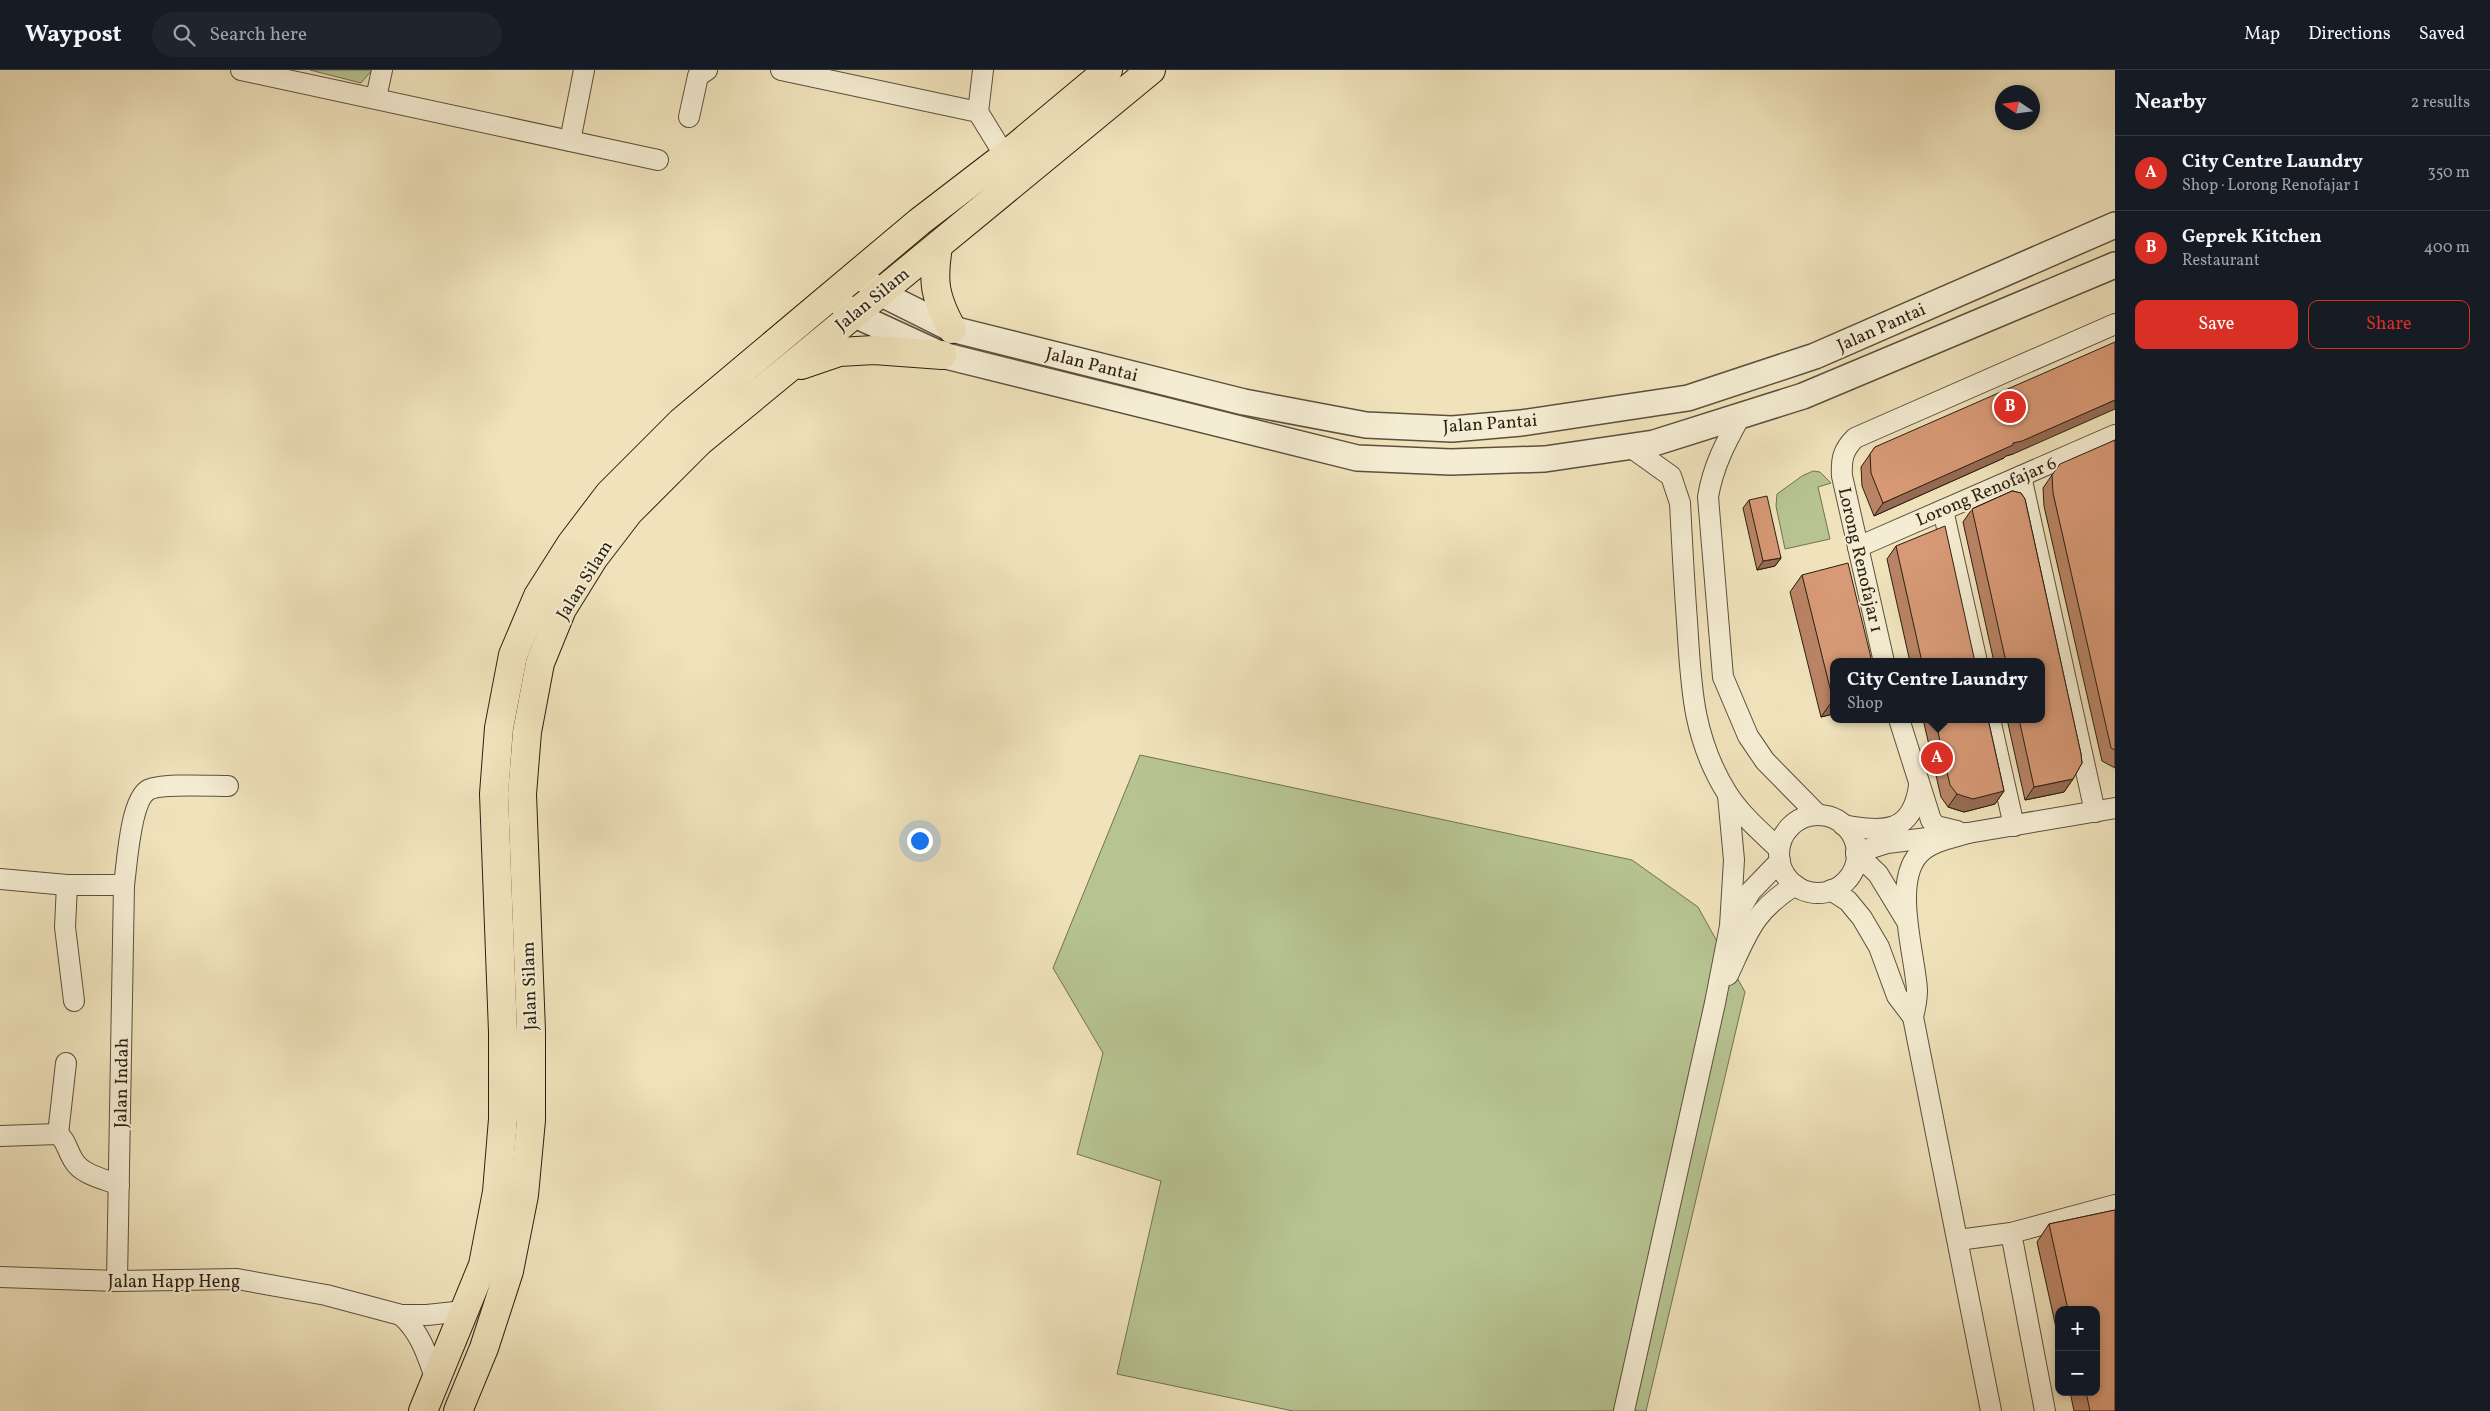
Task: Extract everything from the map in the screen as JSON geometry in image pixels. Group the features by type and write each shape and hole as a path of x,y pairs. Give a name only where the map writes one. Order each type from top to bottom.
{"highway":[{"name":"Jalan Silam","path":"423,1411 483,1264 497,1192 503,1119 504,1032 494,794 499,728 513,655 538,596 571,544 609,494 681,422 858,272 1005,156 1108,70"},
{"name":"Jalan Silam","path":"458,1411 484,1348 509,1271 524,1196 531,1120 531,1031 522,794 526,732 540,663 562,609 593,559 629,512 699,442 1151,70"},
{"path":"938,246 934,272 936,295 952,330"},
{"path":"784,371 839,352 874,350 942,355"}],"street":[{"path":"241,70 658,160"},
{"path":"376,98 382,70"},
{"path":"570,142 584,70"},
{"path":"689,117 698,76 707,70"},
{"path":"781,70 978,112"},
{"path":"983,70 978,112 1005,156"},
{"name":"Jalan Pantai","path":"858,272 880,293 952,330 1244,402 1366,425 1452,428 1521,423 1688,398 1815,356 2115,225"},
{"name":"Jalan Pantai","path":"832,295 853,314 942,355 1357,458 1451,462 1545,459 1654,443 1803,396 2115,265"},
{"name":"Lorong Renofajar 1","path":"1883,658 1844,490 1841,459 1855,438 2115,324"},
{"path":"1742,415 1720,454 1711,477 1708,497 1723,677 1748,736 1765,761 1818,815"},
{"name":"Lorong Renofajar 6","path":"1858,547 2115,435"},
{"path":"1629,446 1671,476 1678,497 1691,695 1700,736 1715,772 1728,795 1779,855 1785,875 1795,885 1811,892 1831,890 1850,875 1856,853 1853,838 1843,824"},
{"path":"2021,476 2095,812"},
{"path":"1943,510 1976,658"},
{"path":"1900,723 1931,820 1936,826 1968,833"},
{"path":"1991,723 2014,826"},
{"name":"Jalan Indah","path":"117,1281 124,885 133,825 143,794 149,789 228,786"},
{"path":"1730,926 1751,891 1779,855 1783,837 1792,824 1806,816 1818,815 1830,817 1843,824 1878,830 1898,824 1914,810 1919,786"},
{"path":"1624,1411 1715,1003 1730,926 1734,860 1728,795"},
{"path":"1856,853 1887,843 2014,826 2115,808"},
{"path":"1968,833 1931,845 1918,854 1910,869 1906,887 1917,992 1913,1017 1991,1411"},
{"path":"1856,853 1878,874 1909,924"},
{"path":"0,879 66,885 124,885"},
{"path":"66,885 65,927 74,1002"},
{"path":"1715,1003 1752,924 1763,909 1795,885"},
{"path":"1831,890 1848,901 1862,918 1879,947 1898,996 1913,1017"},
{"path":"58,1134 66,1063"},
{"path":"0,1136 58,1134 64,1139 74,1162 87,1173 119,1185"},
{"path":"1958,1240 2011,1233 2115,1205"},
{"path":"2011,1233 2046,1411"},
{"name":"Jalan Happ Heng","path":"0,1277 117,1281 237,1279 326,1295 400,1315 427,1316 464,1311"},
{"path":"400,1315 414,1326 423,1343 436,1380"}],"green space":[{"path":"310,70 372,70 361,83"},
{"path":"1813,471 1820,472 1831,483 1818,487 1830,539 1785,549 1776,506 1777,494 1802,476"},
{"path":"1140,755 1632,860 1698,907 1745,992 1646,1411 1293,1411 1117,1374 1161,1181 1077,1154 1103,1053 1053,968"}],"building":[{"path":"2115,342 2115,400 2022,441 2013,443 2013,445 1883,503 1871,473 1870,454 1875,447"},
{"path":"2115,440 2115,750 2111,748 2053,493 2052,475 2060,464"},
{"path":"2012,491 2021,493 2025,499 2081,754 2082,763 2073,779 2034,787 2020,723 2045,723 2045,658 2005,658 1972,509"},
{"path":"1767,496 1781,558 1763,561 1749,500"},
{"path":"1945,526 1974,658 1921,658 1896,546"},
{"path":"1848,563 1871,658 1830,658 1830,688 1802,575"},
{"path":"1936,723 1989,723 2004,791 1973,799 1957,794 1950,785"},
{"path":"2115,1210 2115,1411 2090,1411 2087,1396 2100,1396 2100,1306 2067,1306 2049,1224"}],"place":[{"name":"Geprek Kitchen","path":"2010,407"},
{"name":"City Centre Laundry","path":"1937,758"}]}
